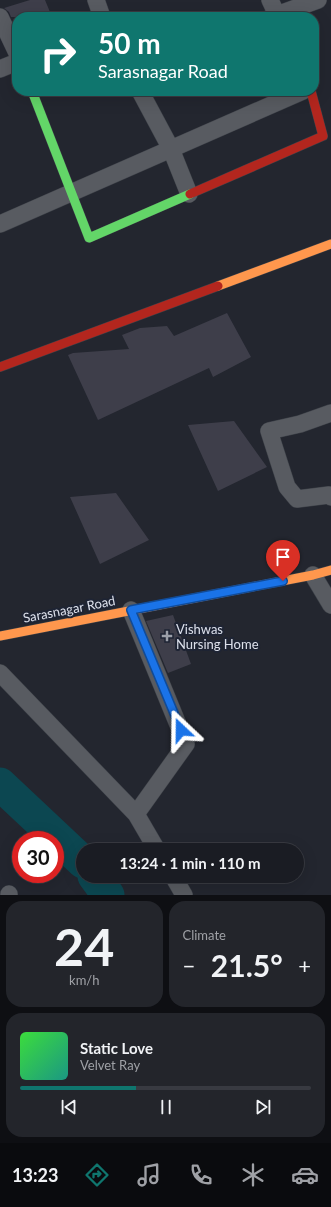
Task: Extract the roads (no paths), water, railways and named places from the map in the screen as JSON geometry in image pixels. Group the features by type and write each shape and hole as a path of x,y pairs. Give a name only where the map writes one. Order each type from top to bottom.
{"street":[{"path":"96,0 100,12"},
{"path":"273,11 318,0"},
{"path":"0,17 12,42"},
{"path":"0,69 12,64"},
{"path":"34,96 89,238 323,136 312,96"},
{"path":"143,96 171,149 189,194"},
{"path":"0,224 292,96"},
{"path":"0,367 331,244"},
{"path":"331,413 300,424 268,431 286,487 297,499 331,497"},
{"name":"Sarasnagar Road","path":"0,636 313,575 331,570"},
{"path":"313,575 331,605"},
{"path":"131,610 186,744 136,814"},
{"path":"0,673 136,814 153,843"},
{"path":"177,883 184,895"}],"waterway":[{"path":"0,784 76,855"},
{"path":"99,883 108,895"}],"place":[{"name":"Vishwas Nursing Home","path":"167,636"}]}
